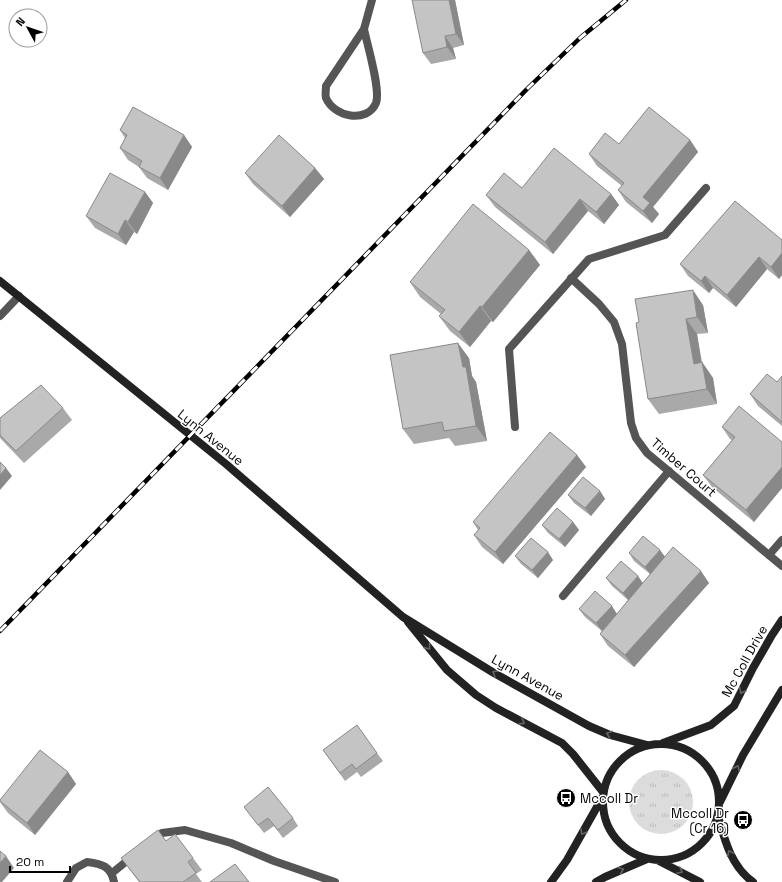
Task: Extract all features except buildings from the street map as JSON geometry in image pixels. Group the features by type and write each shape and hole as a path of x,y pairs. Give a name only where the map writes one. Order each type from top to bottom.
{"main road":[{"name":"Lynn Avenue","path":"0,281 226,464 403,617 494,673 589,726 610,735 646,745"},
{"name":"Lynn Avenue","path":"403,617 446,670 476,695 496,708 562,743 603,795"},
{"name":"Mc Coll Drive","path":"662,743 711,725 734,706 757,661 782,620"},
{"path":"720,803 743,755 782,690"},
{"path":"551,882 567,860 603,795 607,779 614,767 634,750 646,745 662,743 677,745 691,752 703,761 713,774 718,788 720,803 718,816 712,831 702,844 690,853 675,860 659,861 647,859 632,853 619,843 609,830 604,814 603,795"},
{"path":"718,816 729,851 738,868 753,882"},
{"path":"596,882 647,859"},
{"path":"659,861 700,882"}],"street":[{"path":"364,29 377,89 376,102 371,111 364,115 347,115 338,112 330,106 325,97 326,86 364,29 372,0"},
{"path":"515,427 509,349 589,259 665,236 706,188"},
{"name":"Timber Court","path":"571,278 599,304 614,322 622,344 631,423 636,438 647,453 782,566"},
{"path":"0,316 19,296"},
{"path":"563,596 669,471"},
{"path":"769,555 782,540"},
{"path":"112,873 162,833 185,830 231,843 274,861 335,882"},
{"path":"67,882 76,868 88,862 102,864 112,873 114,882"}],"green space":[{"path":"661,770 679,775 684,779 688,784 693,802 688,820 684,825 679,829 661,834 643,829 638,825 634,820 629,802 634,784 638,779 643,775"}],"railway":[{"path":"0,631 528,88 580,38 626,0"}],"place":[{"name":"Mccoll Dr","path":"566,798"},
{"name":"Mccoll Dr (Cr 16)","path":"743,820"}]}
